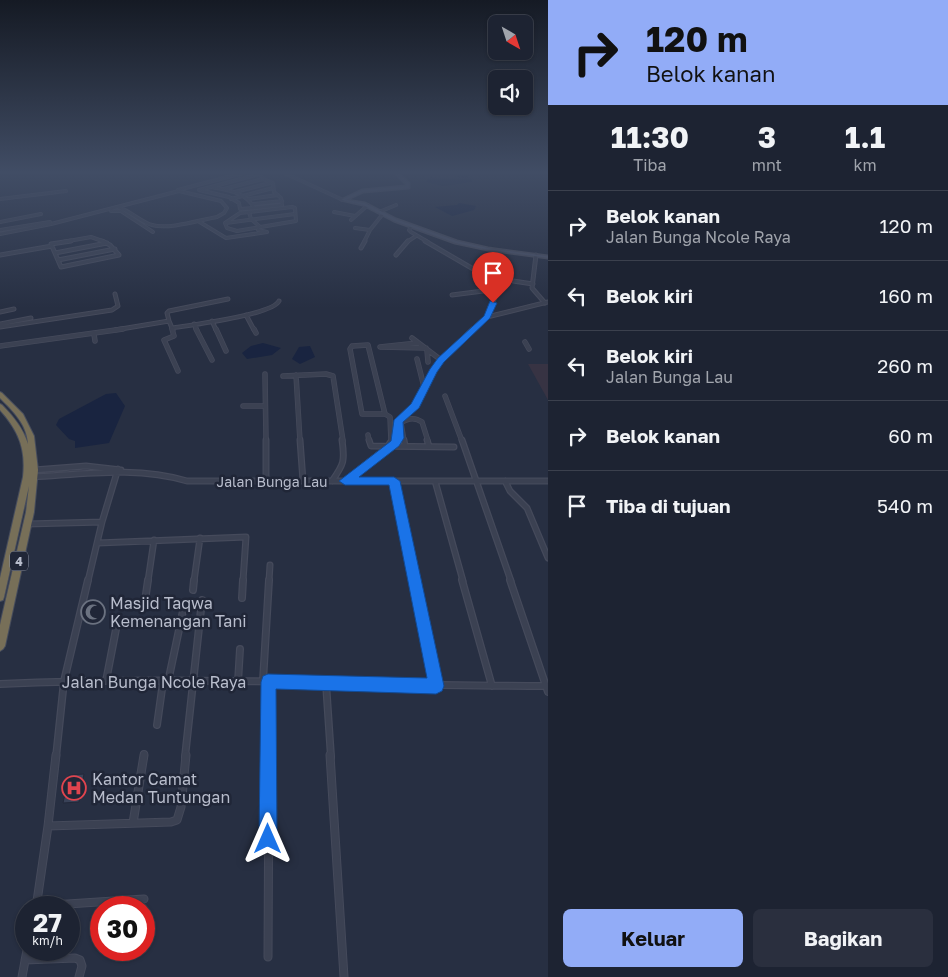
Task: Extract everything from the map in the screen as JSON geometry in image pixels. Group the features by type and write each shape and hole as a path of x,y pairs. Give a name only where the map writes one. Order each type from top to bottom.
{"highway":[{"name":"4","path":"0,394 21,416 31,436 31,474 27,524 0,646"},
{"name":"4","path":"0,406 14,421 23,435 27,447 31,474 0,597"}],"street":[{"path":"0,222 28,217"},
{"path":"55,222 76,217"},
{"path":"0,235 78,217"},
{"path":"0,230 36,223 65,223 92,217"},
{"path":"129,217 153,232"},
{"path":"137,217 156,226 171,226 218,217"},
{"path":"225,223 235,217"},
{"path":"225,223 276,217"},
{"path":"225,223 227,228 234,231 296,221 295,217"},
{"path":"351,220 354,217"},
{"path":"361,248 379,217"},
{"path":"389,217 467,245 548,257"},
{"path":"252,219 259,226 258,230 271,228 258,219"},
{"path":"198,221 226,238 267,232 265,230"},
{"path":"345,481 390,447 398,438 397,424 399,420 415,406 441,360 488,317 495,297 475,270 416,236 410,231 411,226"},
{"path":"354,228 370,230"},
{"path":"396,255 408,240 416,236"},
{"path":"0,255 91,237 104,240 119,255 61,267 52,246"},
{"path":"55,253 107,244"},
{"path":"58,260 115,249"},
{"path":"536,255 533,292 546,303"},
{"path":"513,281 533,284"},
{"path":"452,295 491,290"},
{"path":"0,326 112,310 117,308 118,304 115,294"},
{"path":"178,370 164,340 174,336 167,313 169,311 228,299"},
{"path":"172,328 264,312 278,305 279,301"},
{"path":"488,317 546,303"},
{"path":"0,312 14,309"},
{"path":"246,315 256,333"},
{"path":"0,326 31,318"},
{"path":"0,346 55,337 66,338 94,334 169,321"},
{"path":"212,321 226,351"},
{"path":"194,324 212,360"},
{"path":"94,334 95,341"},
{"path":"412,338 441,360"},
{"path":"525,342 529,349"},
{"path":"418,343 380,348 427,349"},
{"path":"385,414 362,414 350,349 352,346 368,346 385,414 390,418 392,440 390,447"},
{"path":"427,349 428,362"},
{"path":"417,359 424,388"},
{"path":"265,374 266,481"},
{"path":"283,376 326,374 333,376 345,458 343,465 332,481"},
{"path":"296,375 303,481"},
{"path":"444,396 477,481 547,688"},
{"path":"243,406 265,406"},
{"path":"405,446 401,423 404,420 410,419 419,419 422,422 428,446"},
{"path":"368,435 370,445 390,447 454,447"},
{"path":"38,896 48,826 64,681 102,522 118,471"},
{"name":"Jalan Bunga Lau","path":"31,474 124,471 164,474 187,481 548,481"},
{"path":"394,481 436,686"},
{"path":"435,481 492,686"},
{"path":"505,481 510,491 527,508 548,558"},
{"path":"27,524 102,522"},
{"path":"98,543 246,537 242,598"},
{"path":"193,590 200,538"},
{"path":"145,601 154,540"},
{"path":"268,957 266,682 270,565"},
{"path":"48,826 171,822 175,821 179,816 202,600"},
{"path":"157,725 165,682 184,606"},
{"path":"106,681 117,624"},
{"path":"238,682 240,649"},
{"name":"Jalan Bunga Ncole Raya","path":"0,684 64,681 266,682 547,688"},
{"path":"326,683 344,977"},
{"path":"133,823 144,754"},
{"path":"79,977 82,966 80,960"},
{"path":"22,977 25,961"}],"shaded area":[{"path":"528,364 548,364 548,400"}],"water":[{"path":"263,343 281,348 272,355 247,359 242,353 251,346"},
{"path":"310,346 315,357 300,364 292,359 299,347"},
{"path":"116,393 125,406 109,443 75,448 75,441 69,439 56,425 59,419 106,394"}],"building":[{"name":"Kantor Camat Medan Tuntungan","path":"84,774 79,802 63,803 69,775"}],"place":[{"name":"Masjid Taqwa Kemenangan Tani","path":"93,612"},
{"name":"Kantor Camat Medan Tuntungan","path":"74,788"}],"route":[{"path":"268,839 268,682 436,686 394,481 345,481 396,444 399,420 415,406 433,371 441,360 481,321 488,317 493,303"}]}
